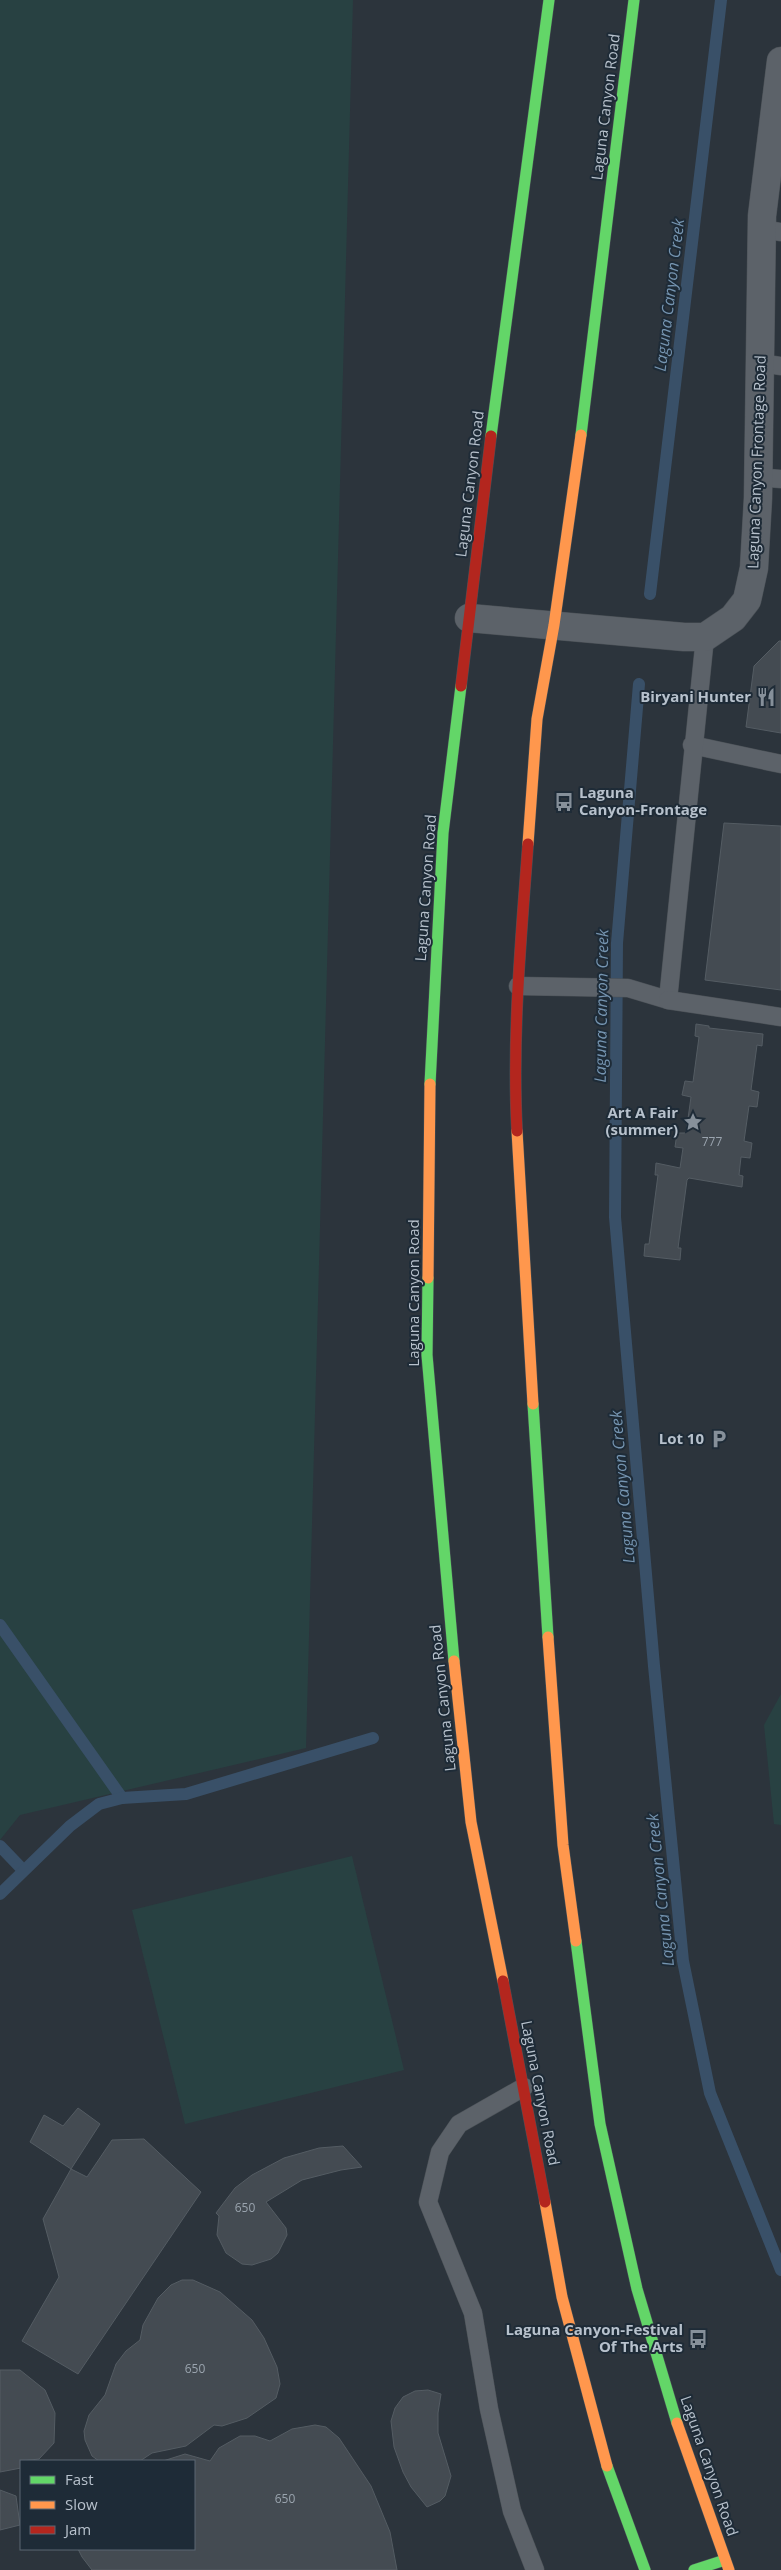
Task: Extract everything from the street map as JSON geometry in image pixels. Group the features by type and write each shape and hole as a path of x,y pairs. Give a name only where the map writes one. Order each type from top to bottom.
{"main road":[{"name":"Laguna Canyon Road","path":"549,0 443,833 430,1049 427,1355 449,1616 471,1822 524,2087 562,2297 603,2456 645,2570"},
{"name":"Laguna Canyon Road","path":"634,0 592,355 554,625 537,719 518,986 515,1095 539,1512 563,1845 600,2124 637,2290 688,2459 727,2565 694,2570"}],"street":[{"name":"Laguna Canyon Frontage Road","path":"469,618 684,638 705,636 733,618 747,600 769,478 771,230 781,61"}],"lane":[{"path":"668,1000 692,745 705,636"},
{"path":"692,745 781,764"},
{"path":"518,986 628,988 668,1000 781,1018"},
{"path":"524,2087 459,2124 440,2152 428,2202 472,2313 489,2408 512,2511 535,2570"}],"green space":[{"path":"0,0 353,0 306,1748 20,1815 0,1840"},
{"path":"781,1694 781,1825 774,1824 764,1725"},
{"path":"352,1856 404,2070 185,2124 132,1910"}],"building":[{"name":"Biryani Hunter","path":"781,641 781,733 746,727 754,666"},
{"path":"724,823 781,826 781,990 705,980"},
{"path":"696,1024 709,1026 709,1028 763,1034 762,1046 757,1045 751,1090 759,1092 757,1107 749,1106 744,1141 752,1143 750,1158 741,1157 739,1175 743,1176 742,1187 689,1178 687,1180 678,1248 681,1248 680,1260 644,1256 645,1244 649,1244 658,1175 655,1175 656,1163 680,1168 683,1148 675,1147 677,1133 686,1133 691,1097 682,1095 685,1081 693,1082 699,1037 695,1036"},
{"path":"78,2108 100,2124 71,2169 30,2142 44,2115 63,2126"},
{"path":"144,2139 201,2192 78,2374 22,2341 59,2277 43,2219 71,2169 87,2177 112,2140"},
{"path":"343,2146 362,2167 341,2170 302,2180 266,2202 286,2228 287,2235 278,2253 271,2259 252,2265 242,2264 226,2253 217,2235 219,2216 216,2213 235,2188 252,2175 284,2158 319,2148"},
{"path":"182,2280 193,2280 220,2292 252,2320 264,2338 277,2367 280,2384 276,2398 247,2418 222,2426 214,2425 186,2446 152,2453 142,2460 98,2460 92,2456 85,2440 84,2431 89,2415 105,2395 116,2364 126,2351 140,2340 143,2325 158,2298 171,2285"},
{"path":"0,2370 20,2370 45,2390 55,2413 54,2443 39,2459 20,2460 20,2468 0,2472"},
{"path":"428,2390 441,2394 438,2413 438,2433 451,2476 445,2496 440,2501 427,2507 411,2487 403,2472 394,2447 391,2421 395,2408 403,2397 415,2391"},
{"path":"315,2425 326,2427 339,2438 371,2486 390,2532 397,2570 92,2570 82,2557 78,2550 195,2550 195,2460 166,2460 185,2454 210,2461 219,2448 240,2436 255,2436 270,2441 292,2429"},
{"path":"0,2490 16,2496 20,2525 0,2530"}],"waterway":[{"name":"Laguna Canyon Creek","path":"650,594 721,0"},
{"name":"Laguna Canyon Creek","path":"639,684 617,943 615,1217 654,1666 683,1961 710,2093 781,2270"},
{"path":"0,1625 122,1798"},
{"path":"0,1894 70,1826 99,1804 122,1798 186,1794 373,1738"},
{"path":"0,1846 23,1870"}],"traffic: fast":[{"path":"491,436 549,0"},
{"path":"581,435 634,0"},
{"path":"430,1084 443,833 461,686"},
{"path":"428,1278 427,1355 454,1661"},
{"path":"533,1404 548,1637"},
{"path":"576,1941 600,2124 637,2289 677,2423"},
{"path":"607,2466 645,2570"},
{"path":"694,2570 725,2560"}],"traffic: slow":[{"path":"528,844 537,719 554,625 581,435"},
{"path":"428,1278 430,1084"},
{"path":"517,1131 533,1404"},
{"path":"548,1637 563,1845 576,1941"},
{"path":"454,1661 471,1822 503,1981"},
{"path":"545,2202 562,2297 607,2466"},
{"path":"677,2423 729,2570"}],"traffic: jam":[{"path":"461,686 491,436"},
{"path":"517,1131 516,1023 528,844"},
{"path":"503,1981 545,2202"}],"place":[{"name":"Biryani Hunter","path":"766,697"},
{"name":"Laguna Canyon-Frontage","path":"564,802"},
{"name":"Art A Fair (summer)","path":"693,1122"},
{"name":"Lot 10","path":"719,1439"},
{"name":"Laguna Canyon-Festival Of The Arts","path":"698,2339"}]}
